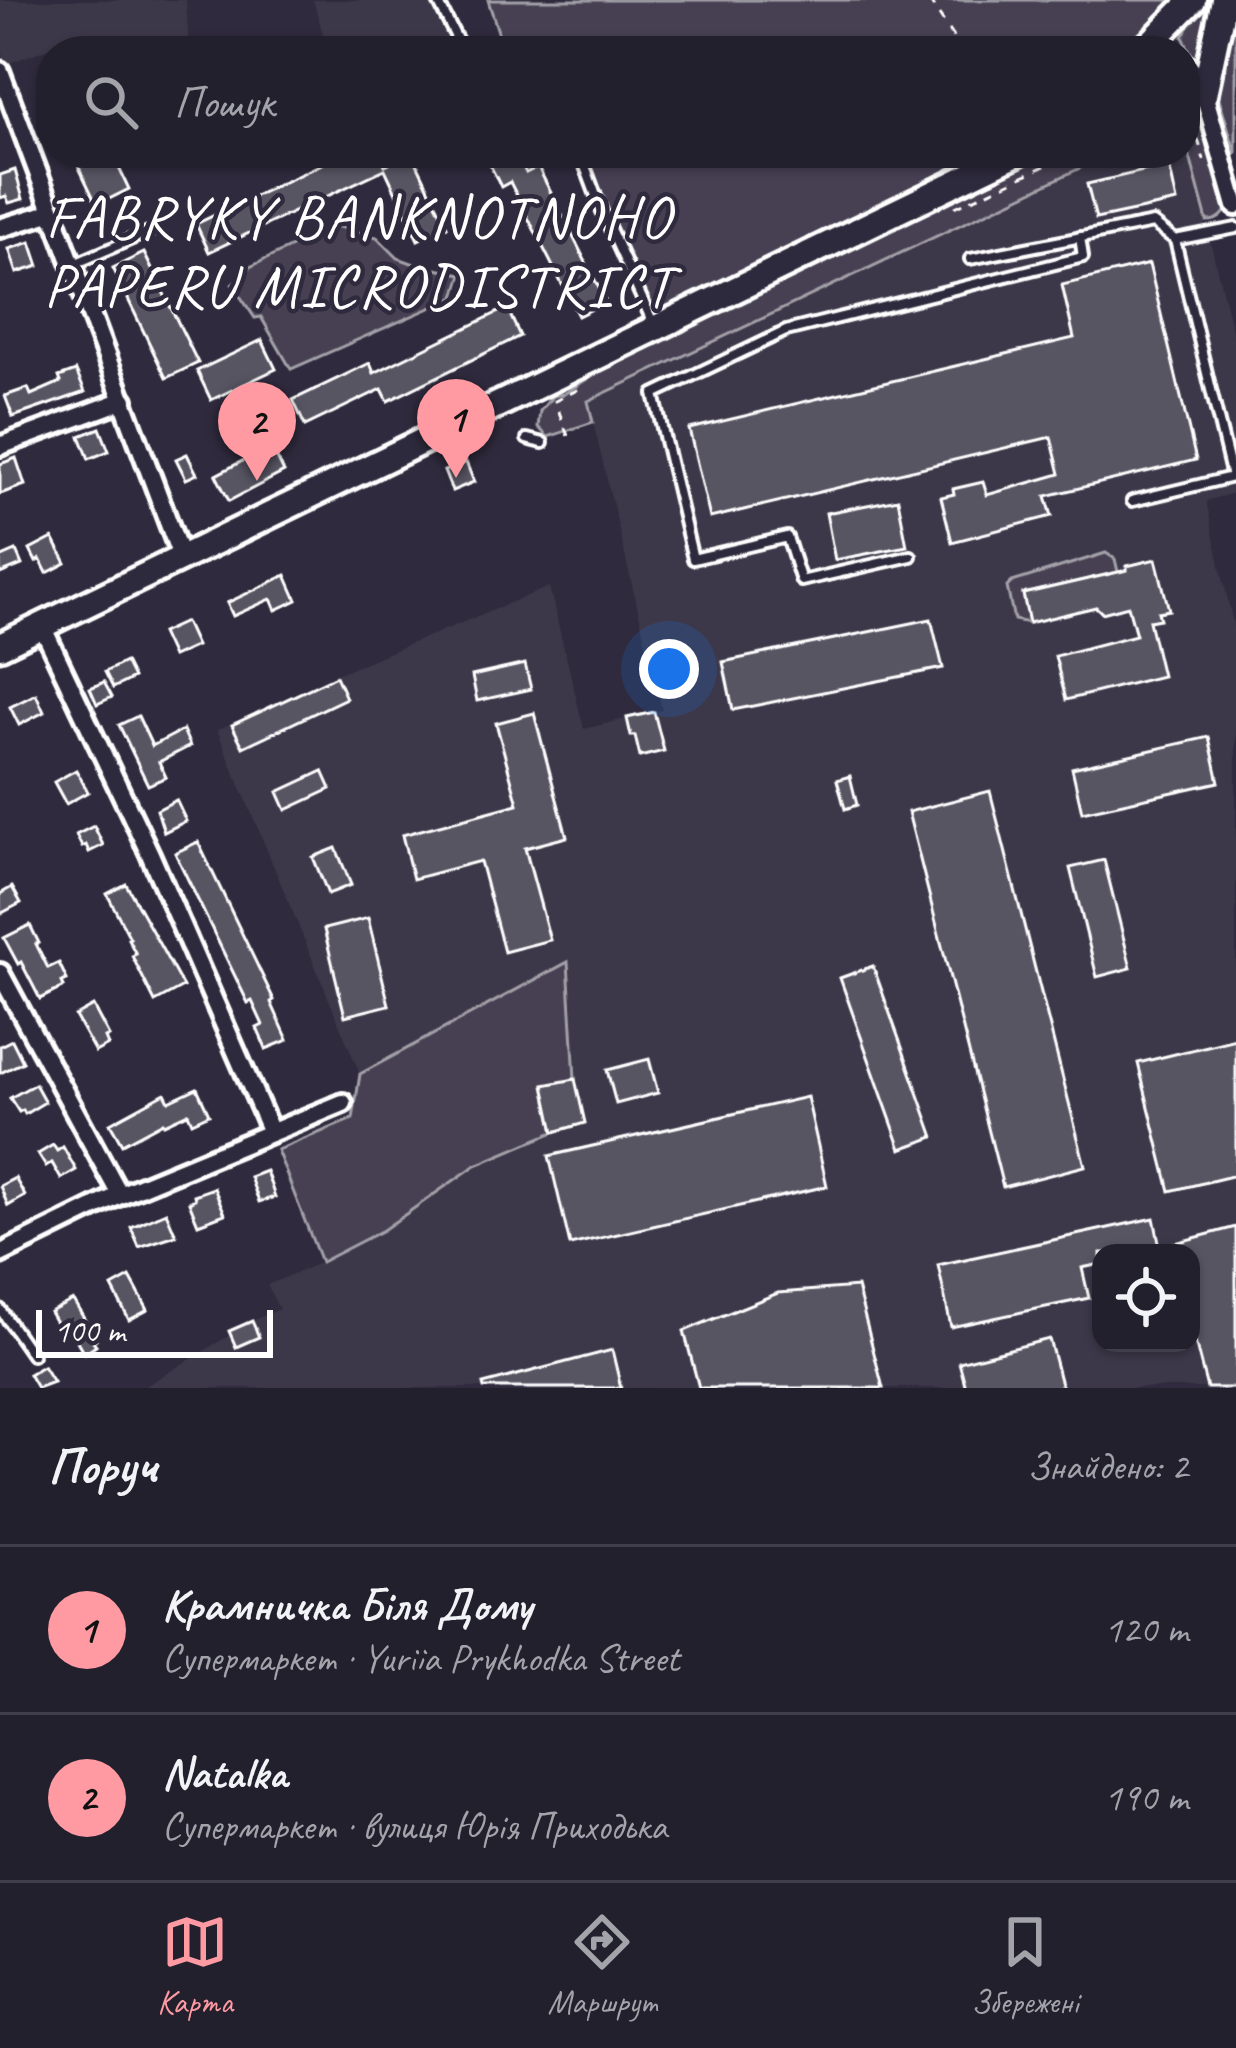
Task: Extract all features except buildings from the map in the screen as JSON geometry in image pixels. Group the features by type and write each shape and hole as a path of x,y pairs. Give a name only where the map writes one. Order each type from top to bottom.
{"street":[{"path":"1166,36 1193,0"},
{"path":"1200,73 1224,0"},
{"path":"0,71 182,559"},
{"path":"1200,107 1236,206"},
{"path":"0,646 986,168"},
{"path":"0,228 52,212"},
{"path":"0,446 124,400"},
{"path":"42,626 150,854 271,1132"},
{"path":"0,973 120,1195"},
{"path":"0,1022 21,1012"},
{"path":"0,1254 120,1195 343,1103"}],"lane":[{"path":"436,0 455,36"},
{"path":"445,16 448,0"},
{"path":"586,168 656,329"},
{"path":"970,259 1153,223 1175,240 1232,477 1132,501"},
{"path":"1175,240 1236,228"},
{"path":"72,265 153,230"},
{"path":"911,556 801,581 787,537 693,559 653,394 786,331 1083,257 1080,237"},
{"path":"527,439 543,443"},
{"path":"0,1309 32,1355"}],"path":[{"path":"928,0 953,36"}],"shaded area":[{"path":"0,0 186,0 188,36 36,36 36,53 7,64 0,46"},
{"path":"313,0 432,0 446,36 324,36"},
{"path":"488,0 1180,0 1143,36 499,36"},
{"path":"1214,0 1200,59 1200,36 1184,36 1194,17"},
{"path":"1231,0 1236,0 1236,154 1214,82"},
{"path":"1200,102 1229,201 1222,216 1207,221 1193,168 1200,168"},
{"path":"591,168 950,168 659,327"},
{"path":"1017,168 1080,168 588,401 593,422 548,437 538,427 540,411 553,396 564,394 631,350"},
{"path":"1080,168 1192,168 1236,347 1236,492 1206,501 1236,637 1236,1388 142,1388 230,1335 229,1331 279,1309 267,1285 321,1262 277,1150 353,1119 360,1074 217,730 341,672 549,587 584,729 662,710 588,401"},
{"path":"335,226 377,237 398,258 462,274 455,297 291,369 261,317 255,318 232,284 250,267"},
{"path":"1106,553 1115,559 1118,572 1023,594 1029,623 1014,620 1007,587 1012,582"},
{"path":"568,962 575,1079 544,1086 554,1132 476,1165 383,1230 321,1262 277,1150 353,1119 360,1074"}],"place":[{"name":"Крамничка Біля Дому","path":"456,478"},
{"name":"Natalka","path":"257,481"}],"district":[{"name":"FABRYKY BANKNOTNOHO PAPERU MICRODISTRICT","path":"359,250"}]}
